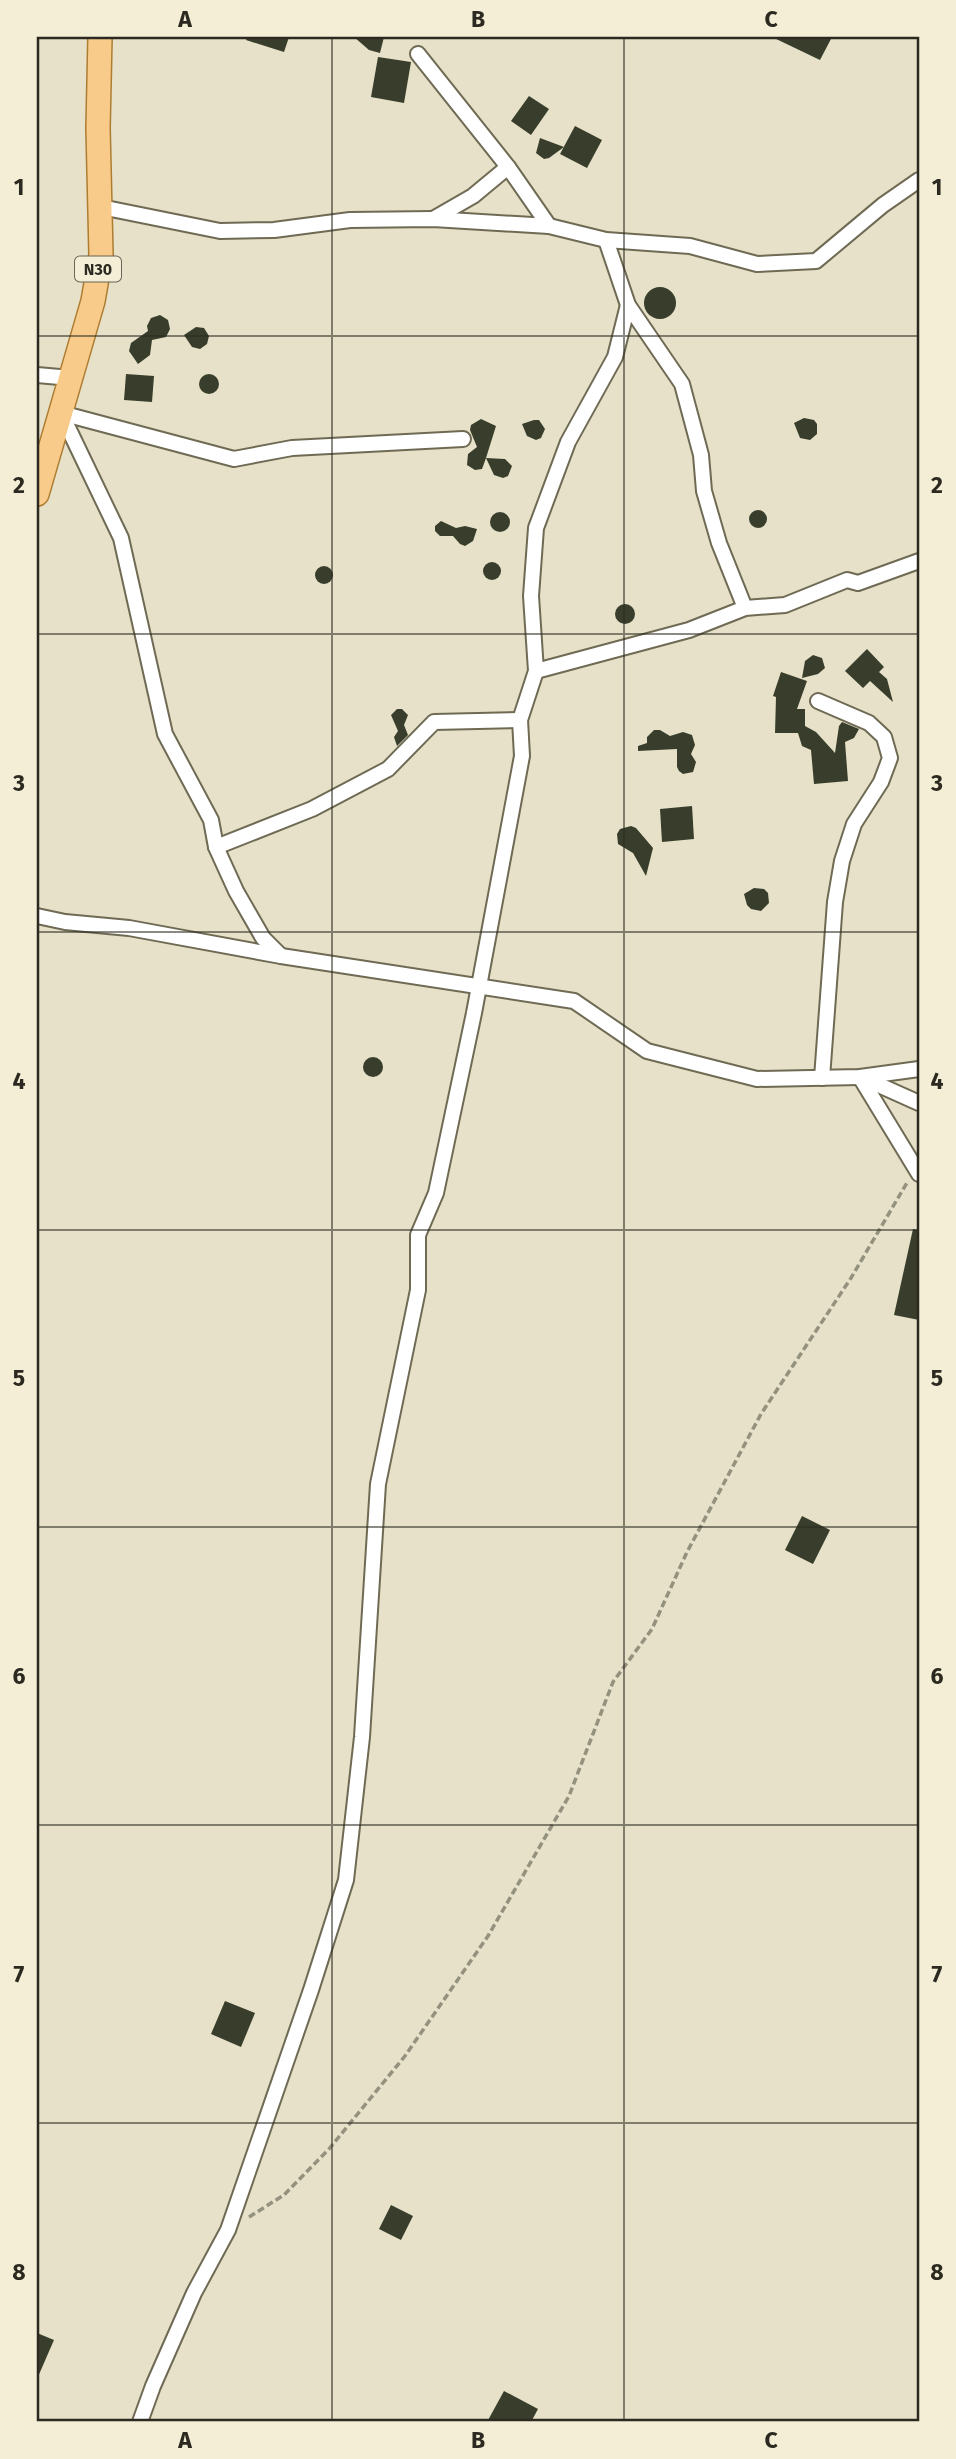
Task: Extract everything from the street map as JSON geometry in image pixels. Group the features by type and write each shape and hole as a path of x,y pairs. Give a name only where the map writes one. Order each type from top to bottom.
{"main road":[{"name":"N30","path":"37,494 93,301 99,266 100,37"}],"street":[{"path":"418,54 508,167 549,226"},
{"path":"433,219 473,196 508,167"},
{"path":"101,207 220,231 274,230 350,220 433,219 549,226 606,240 690,246 757,264 816,261 883,205 919,180"},
{"path":"606,240 628,305 682,384 701,455 704,491 719,543 745,608"},
{"path":"140,2422 194,2293 228,2230 346,1880 362,1737 377,1485 418,1290 418,1235 436,1193 522,756 520,720 536,671 531,596 536,528 568,442 615,357 628,305"},
{"path":"37,375 71,378"},
{"path":"61,413 234,458 292,448 463,439"},
{"path":"61,413 121,538 165,734 211,820 216,847 236,891 263,938 281,956"},
{"path":"536,671 690,630 745,608 785,605 847,580 858,583 919,561"},
{"path":"818,701 869,723 884,737 890,758 881,782 854,824 842,861 835,902 822,1078"},
{"path":"216,847 312,809 388,769 433,722 520,720"},
{"path":"37,916 65,922 129,928 281,956 573,1001 647,1051 757,1079 860,1077 919,1069"},
{"path":"860,1077 919,1104"},
{"path":"860,1077 918,1170"}],"path":[{"path":"228,2230 284,2195 329,2149 405,2056 488,1936 569,1796 613,1682 652,1629 687,1552 761,1414 851,1279 918,1170"}],"building":[{"path":"247,37 289,37 284,52 246,40"},
{"path":"354,37 384,37 380,53 369,50"},
{"path":"772,37 832,37 820,60"},
{"path":"378,57 411,62 404,103 371,97"},
{"path":"529,96 549,109 531,135 511,121"},
{"path":"575,126 602,140 587,168 560,154"},
{"path":"540,138 564,147 544,159 536,153"},
{"path":"660,287 671,292 676,303 671,314 660,319 649,314 644,303 649,292"},
{"path":"160,315 168,320 170,329 166,337 152,340 150,355 138,364 129,351 131,343 148,331 151,318"},
{"path":"196,327 204,328 209,336 207,344 200,349 192,347 184,335"},
{"path":"126,374 154,376 152,402 124,400"},
{"path":"209,374 216,377 219,384 216,391 209,394 202,391 199,384 202,377"},
{"path":"804,418 814,420 817,424 817,434 810,440 800,438 794,423"},
{"path":"481,419 496,426 482,469 475,470 467,465 468,454 477,447 470,430 471,425"},
{"path":"539,420 545,429 541,438 536,440 527,436 522,424"},
{"path":"486,458 505,459 512,466 508,476 503,478 494,475"},
{"path":"754,510 762,510 767,519 765,526 754,528 749,523 749,515"},
{"path":"496,512 504,512 510,522 504,532 496,532 490,526 490,518"},
{"path":"441,521 456,528 465,526 477,529 473,541 465,546 453,536 440,536 435,531 435,526"},
{"path":"488,562 496,562 501,571 499,578 488,580 483,575 483,567"},
{"path":"324,566 330,569 333,575 330,581 324,584 318,581 315,575 318,569"},
{"path":"625,604 632,607 635,614 632,621 625,624 618,621 615,614 618,607"},
{"path":"867,649 884,667 879,672 887,679 893,702 870,681 863,688 845,671"},
{"path":"813,655 822,658 825,668 818,674 802,678 805,661"},
{"path":"781,672 807,681 797,709 805,709 805,726 816,732 835,753 842,722 859,729 854,738 845,742 848,781 814,784 811,750 802,746 798,733 775,733 776,697 773,696"},
{"path":"397,709 402,709 408,715 404,725 408,735 397,746 394,737 398,731 391,715"},
{"path":"654,730 660,730 670,736 683,732 692,735 695,745 691,754 696,762 693,772 683,774 679,771 677,749 638,751 638,746 647,743 647,737"},
{"path":"692,806 694,839 662,842 660,809"},
{"path":"631,826 636,828 653,848 646,876 633,853 618,844 617,834 620,829"},
{"path":"754,888 764,889 768,893 769,903 761,911 751,909 747,905 744,894"},
{"path":"373,1057 380,1060 383,1067 380,1074 373,1077 366,1074 363,1067 366,1060"},
{"path":"913,1229 919,1230 919,1320 894,1315"},
{"path":"802,1516 830,1530 813,1564 785,1550"},
{"path":"225,2001 255,2013 241,2047 211,2034"},
{"path":"391,2205 413,2216 401,2240 379,2229"},
{"path":"37,2333 54,2340 37,2379"},
{"path":"504,2391 538,2409 531,2422 487,2422"}]}
